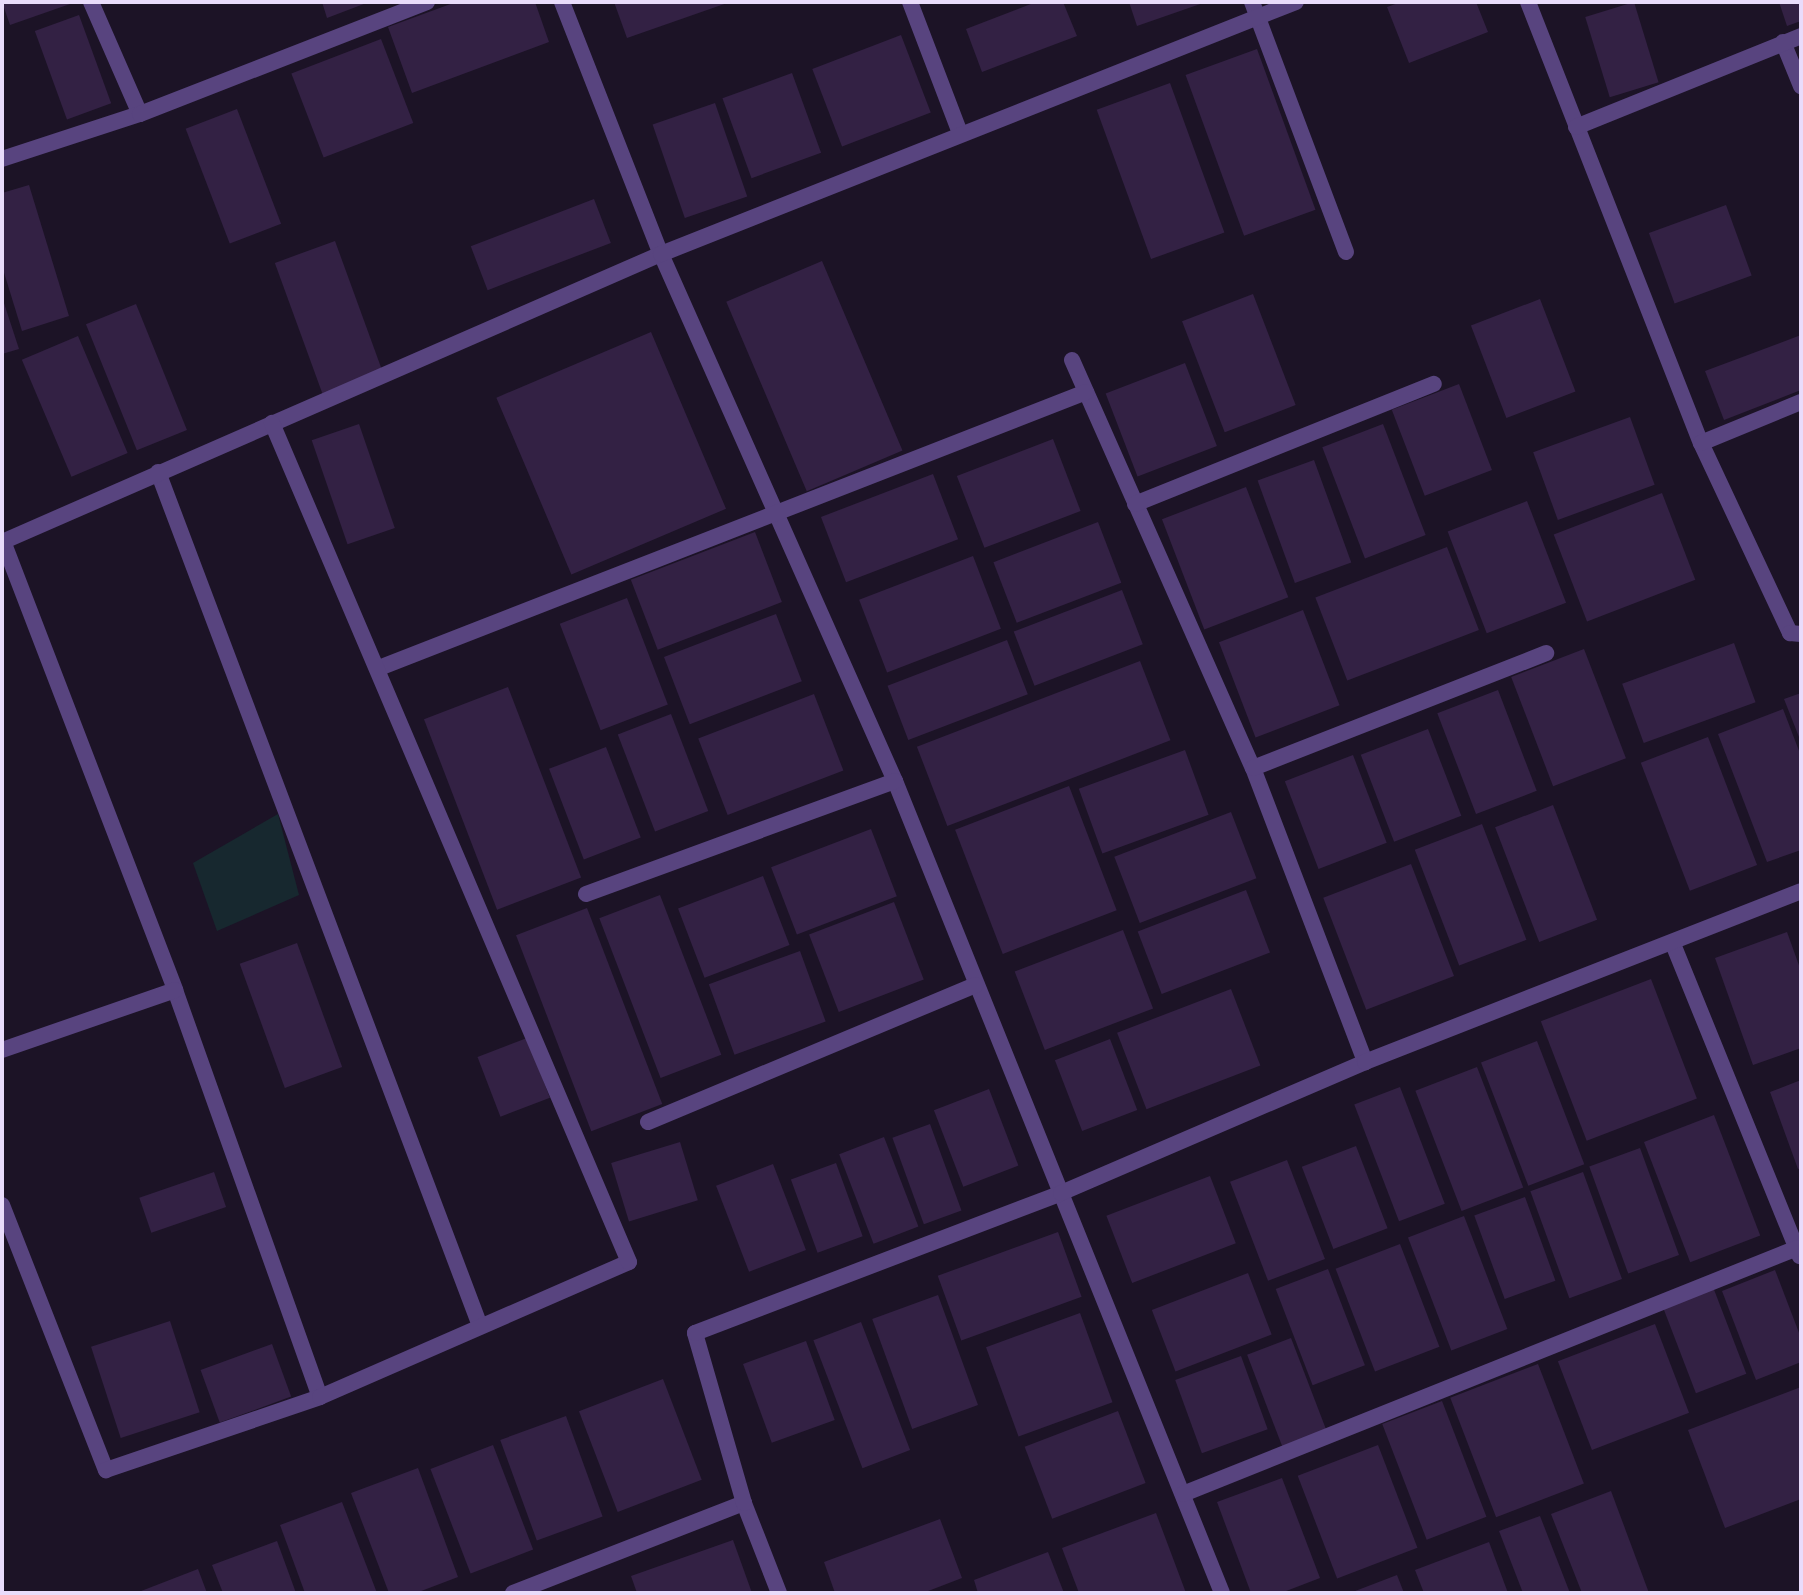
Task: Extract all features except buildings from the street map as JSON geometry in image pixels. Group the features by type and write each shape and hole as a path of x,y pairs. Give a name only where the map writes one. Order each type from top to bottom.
{"street":[{"path":"91,2 140,114"},
{"path":"2,159 140,114 427,2"},
{"path":"562,2 661,254 773,515 895,781 1222,1593"},
{"path":"910,2 960,133"},
{"path":"1252,2 1346,252"},
{"path":"320,1397 175,990 2,542 661,254 1296,2"},
{"path":"1528,2 1701,443 1790,633 1801,634"},
{"path":"1576,127 1801,36"},
{"path":"1783,42 1801,86"},
{"path":"1072,360 1253,768 1365,1062"},
{"path":"1135,504 1434,384"},
{"path":"379,668 1086,392"},
{"path":"1701,443 1801,402"},
{"path":"2,1205 106,1470 320,1397 629,1262 379,668 272,423"},
{"path":"158,472 480,1326"},
{"path":"1253,768 1546,653"},
{"path":"586,894 895,781"},
{"path":"779,1593 744,1503 695,1333 1061,1193 1365,1062 1673,944 1801,891"},
{"path":"1183,1494 1799,1252 1673,944"},
{"path":"648,1122 976,985"},
{"path":"2,1050 175,990"},
{"path":"513,1593 744,1503"}],"shaded area":[{"path":"278,814 299,895 217,931 193,863"}]}
